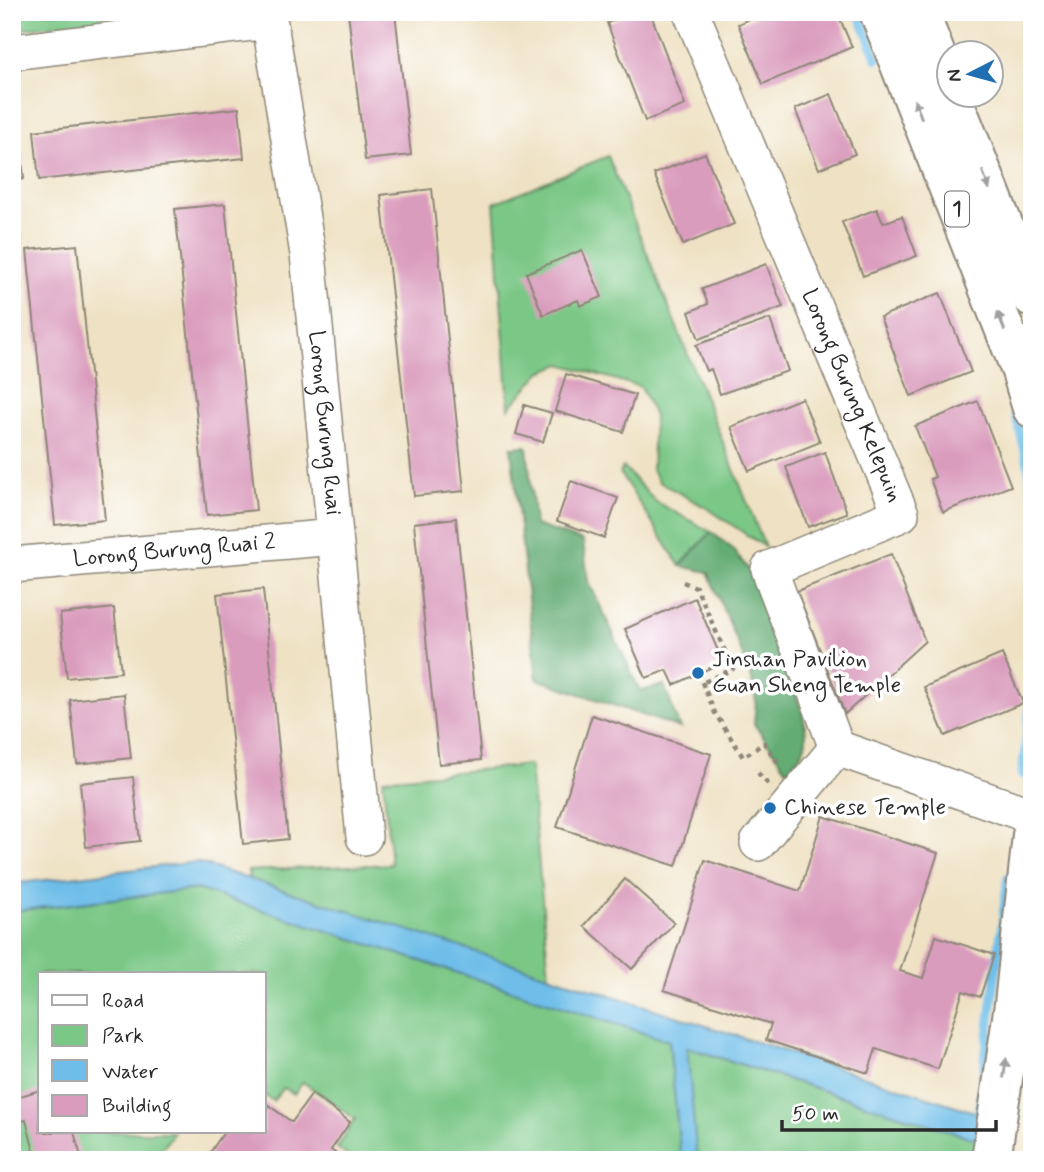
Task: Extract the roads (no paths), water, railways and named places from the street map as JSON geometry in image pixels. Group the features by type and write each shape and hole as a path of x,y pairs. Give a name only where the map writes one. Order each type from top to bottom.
{"main road":[{"name":"1","path":"879,12 1021,371 1032,408"},
{"name":"1","path":"919,12 936,56"},
{"name":"1","path":"956,108 1032,297"},
{"path":"991,1160 1014,1004 1032,835"}],"street":[{"name":"Lorong Burung Kelepuin","path":"691,12 901,514 769,569 836,748"},
{"path":"12,52 268,17"},
{"name":"Lorong Burung Ruai","path":"268,17 308,254 364,837"},
{"name":"Lorong Burung Ruai 2","path":"12,565 335,537"},
{"path":"758,843 836,748 1032,816"}],"water":[{"path":"196,862 987,1116 981,1141 687,1047 697,1160 681,1160 669,1041 197,889 12,911 12,884"}],"waterway":[{"path":"858,12 877,59"},
{"path":"1014,408 1032,490"},
{"path":"1022,775 1032,692"},
{"path":"977,1123 1008,877"}],"place":[{"name":"Jinshan Pavilion Guan Sheng Temple","path":"698,673"},
{"name":"Chinese Temple","path":"770,808"}]}
